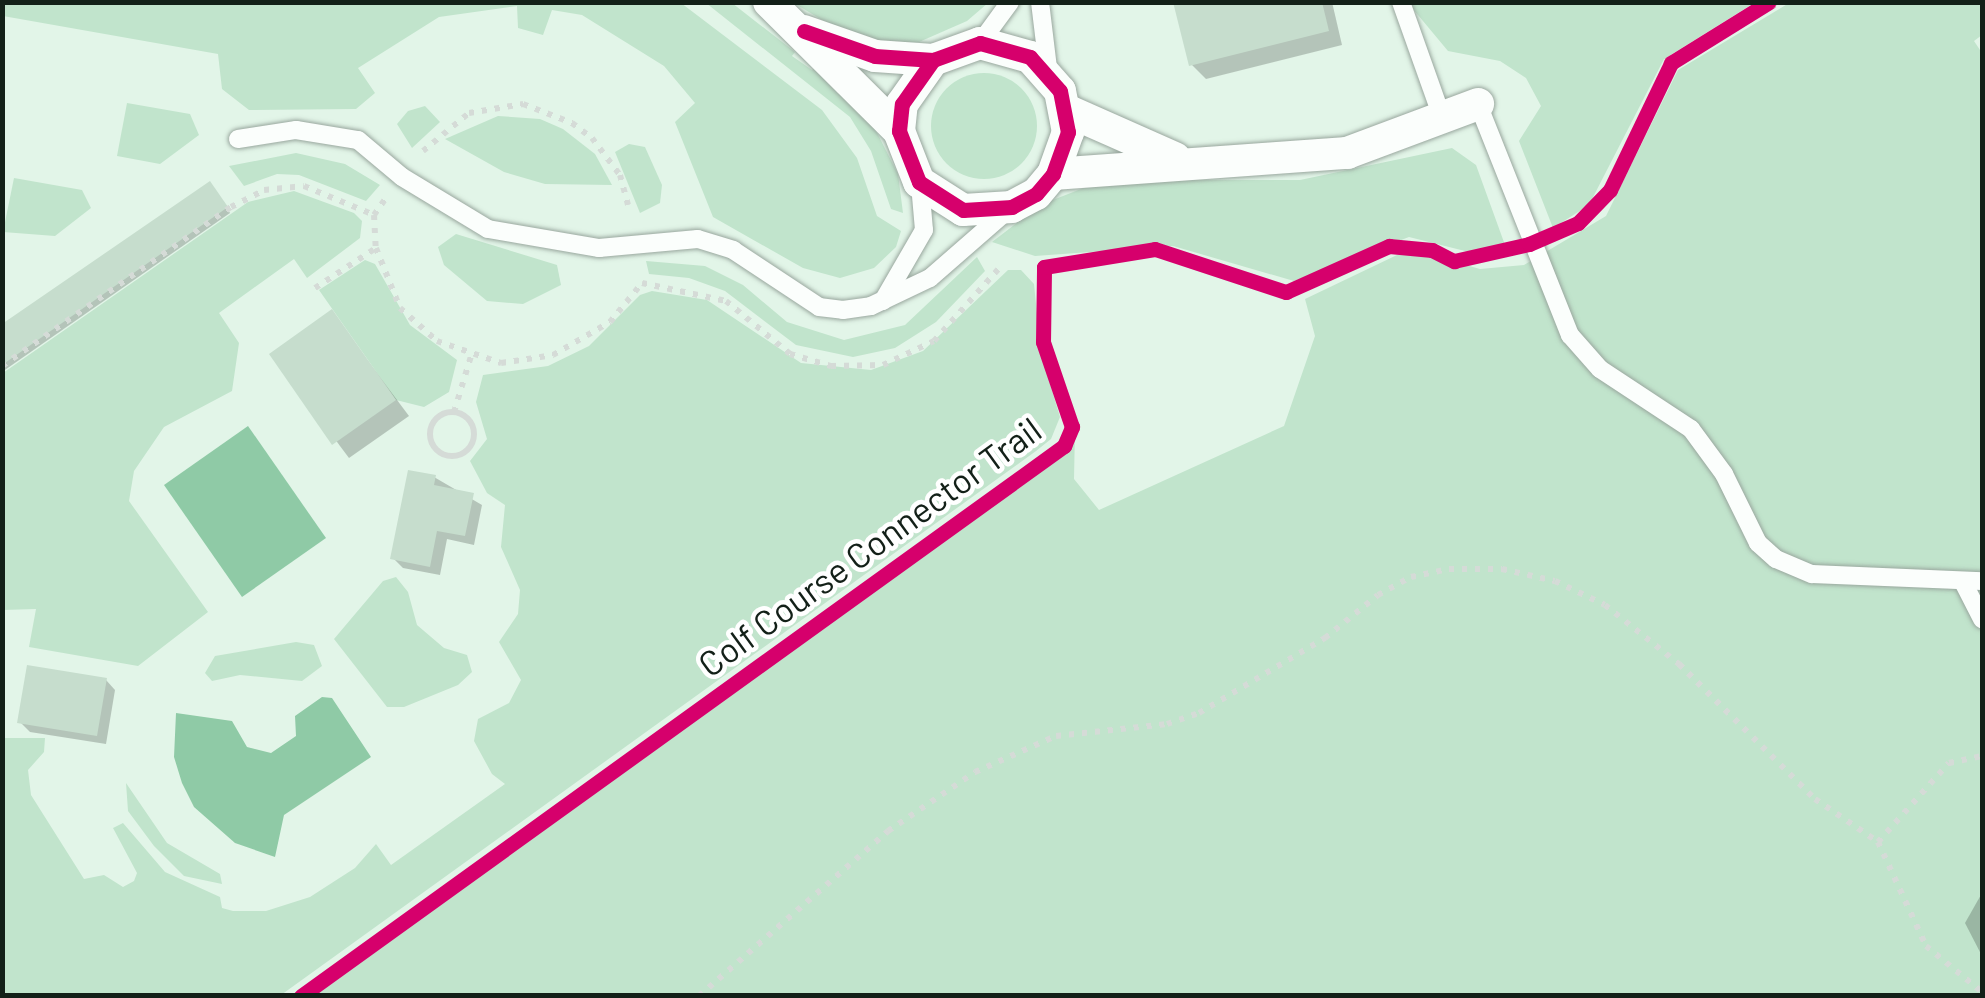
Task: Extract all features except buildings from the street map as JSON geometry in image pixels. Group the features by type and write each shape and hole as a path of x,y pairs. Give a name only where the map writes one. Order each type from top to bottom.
{"street":[{"path":"770,2 804,31 899,131 919,182 963,210 1012,207 1054,174 1184,161 1347,152 1478,104"},
{"path":"804,31 875,56 934,60 980,43 1006,46 1049,74 1066,110 1068,132 1054,174"},
{"path":"899,131 902,104 934,60"},
{"path":"1066,110 1184,161"}],"lane":[{"path":"980,43 1010,2"},
{"path":"1040,2 1049,74"},
{"path":"1400,2 1442,117"},
{"path":"1478,104 1570,335 1600,368 1690,429 1724,474 1758,543 1776,559 1812,574 1973,582 1982,619"},
{"path":"238,139 296,130 358,140 402,177 488,229 599,248 698,239 733,250 819,307 859,308 930,278 1012,207"},
{"path":"883,301 924,230 919,182"}],"path":[{"path":"423,151 434,136 470,113 523,104 572,123 592,138 620,175 628,205"},
{"path":"2,366 230,207 264,190 304,186 374,215"},
{"path":"386,198 374,215 376,248 400,308 437,341 471,356 501,363 553,355 610,322 642,283"},
{"path":"315,288 376,248"},
{"path":"642,283 726,301 790,354 831,366 883,365 934,341 1009,265 984,251"},
{"path":"639,270 642,283"},
{"path":"454,412 471,356"},
{"path":"454,412 474,432 470,446 451,455 434,445 430,432 441,415 454,412"},
{"path":"699,996 888,832 976,772 1056,736 1167,724 1199,713 1295,658 1378,595 1412,577 1450,569 1520,573 1605,606 1679,664 1815,798 1878,842 1926,946 1982,992"},
{"path":"1878,842 1948,763 1982,756"}],"shaded area":[{"path":"2,3 681,3 822,110 857,158 877,216 901,231 896,247 874,268 840,278 803,268 713,217 675,122 695,103 664,66 582,15 552,10 543,35 518,28 517,6 439,17 358,68 375,93 356,109 249,110 222,89 218,54 3,16"},
{"path":"706,3 732,3 795,52 792,56 812,70 816,66 871,121 898,174 903,213 891,209 871,151 850,117"},
{"path":"794,3 988,3 967,21 919,42 885,44 850,37"},
{"path":"1408,3 1754,3 1664,59 1589,205 1553,228 1519,141 1541,106 1526,78 1500,61 1448,51"},
{"path":"1789,3 1982,3 1982,35 1974,41 1982,53 1982,995 308,996 1050,460 1075,430 1074,479 1099,510 1284,426 1315,336 1305,299 1397,255 1427,254 1480,269 1524,265 1606,216 1678,70"},
{"path":"984,73 1004,77 1022,88 1033,106 1037,126 1033,146 1022,164 1004,175 984,179 964,175 946,164 935,146 931,126 935,106 946,88 964,77"},
{"path":"127,103 190,114 199,135 160,164 117,156"},
{"path":"425,106 440,122 412,148 397,124 408,111"},
{"path":"498,116 540,119 563,129 595,154 612,185 545,184 504,172 445,139"},
{"path":"629,144 645,147 662,185 660,203 640,213 615,152"},
{"path":"1452,148 1476,165 1505,245 1469,252 1409,237 1294,281 1173,246 1035,256 992,242 1040,205 1086,187 1137,180 1300,180"},
{"path":"296,153 345,164 380,185 366,201 299,175 277,174 244,186 229,166"},
{"path":"14,178 82,190 91,208 55,236 3,232"},
{"path":"294,191 354,213 362,221 360,238 307,278 294,259 219,313 239,343 232,391 164,427 134,471 129,501 208,612 138,666 29,647 36,609 3,610 3,373 248,202"},
{"path":"456,234 557,265 561,285 523,304 487,301 444,265 438,247"},
{"path":"977,257 985,271 936,322 895,348 853,357 796,345 725,291 689,278 649,274 646,261 705,266 743,285 787,322 844,340 905,325"},
{"path":"365,260 375,264 410,325 457,360 449,392 424,407 396,400 319,290"},
{"path":"1008,270 1021,270 1034,284 1041,354 1060,417 1051,439 1036,451 281,995 3,995 3,738 45,738 44,752 28,770 31,795 84,879 104,875 123,887 134,881 137,873 113,828 123,823 165,872 220,897 222,908 233,911 266,911 310,897 355,868 376,844 391,865 505,784 492,774 474,741 478,719 509,703 521,680 499,642 518,614 520,590 501,547 505,505 487,493 470,461 487,439 476,402 483,375 548,366 589,346 640,295 652,291 707,300 801,363 871,370 923,351"},
{"path":"248,426 326,538 242,597 164,485"},
{"path":"396,577 408,592 417,625 444,648 467,655 472,672 458,685 404,707 387,707 334,639 383,581"},
{"path":"296,642 314,645 322,666 302,681 240,675 212,681 205,673 215,656"},
{"path":"322,697 332,698 371,757 284,815 275,857 235,843 194,807 182,783 174,757 176,713 232,721 247,747 271,753 296,736 295,716"},
{"path":"126,783 167,843 220,874 222,884 184,876 154,846 128,811"}],"cycle path":[{"name":"Colf Course Connector Trail","path":"301,996 1064,446 1072,427 1043,342 1044,267 1155,249 1286,292 1389,246 1432,250 1454,261 1529,244 1578,223 1610,190 1671,63 1769,2"},
{"path":"804,31 875,56 933,60 980,43 1030,57 1060,91 1068,132 1053,174 1036,194 1012,207 963,210 919,182 899,131 902,104 933,60"}]}
